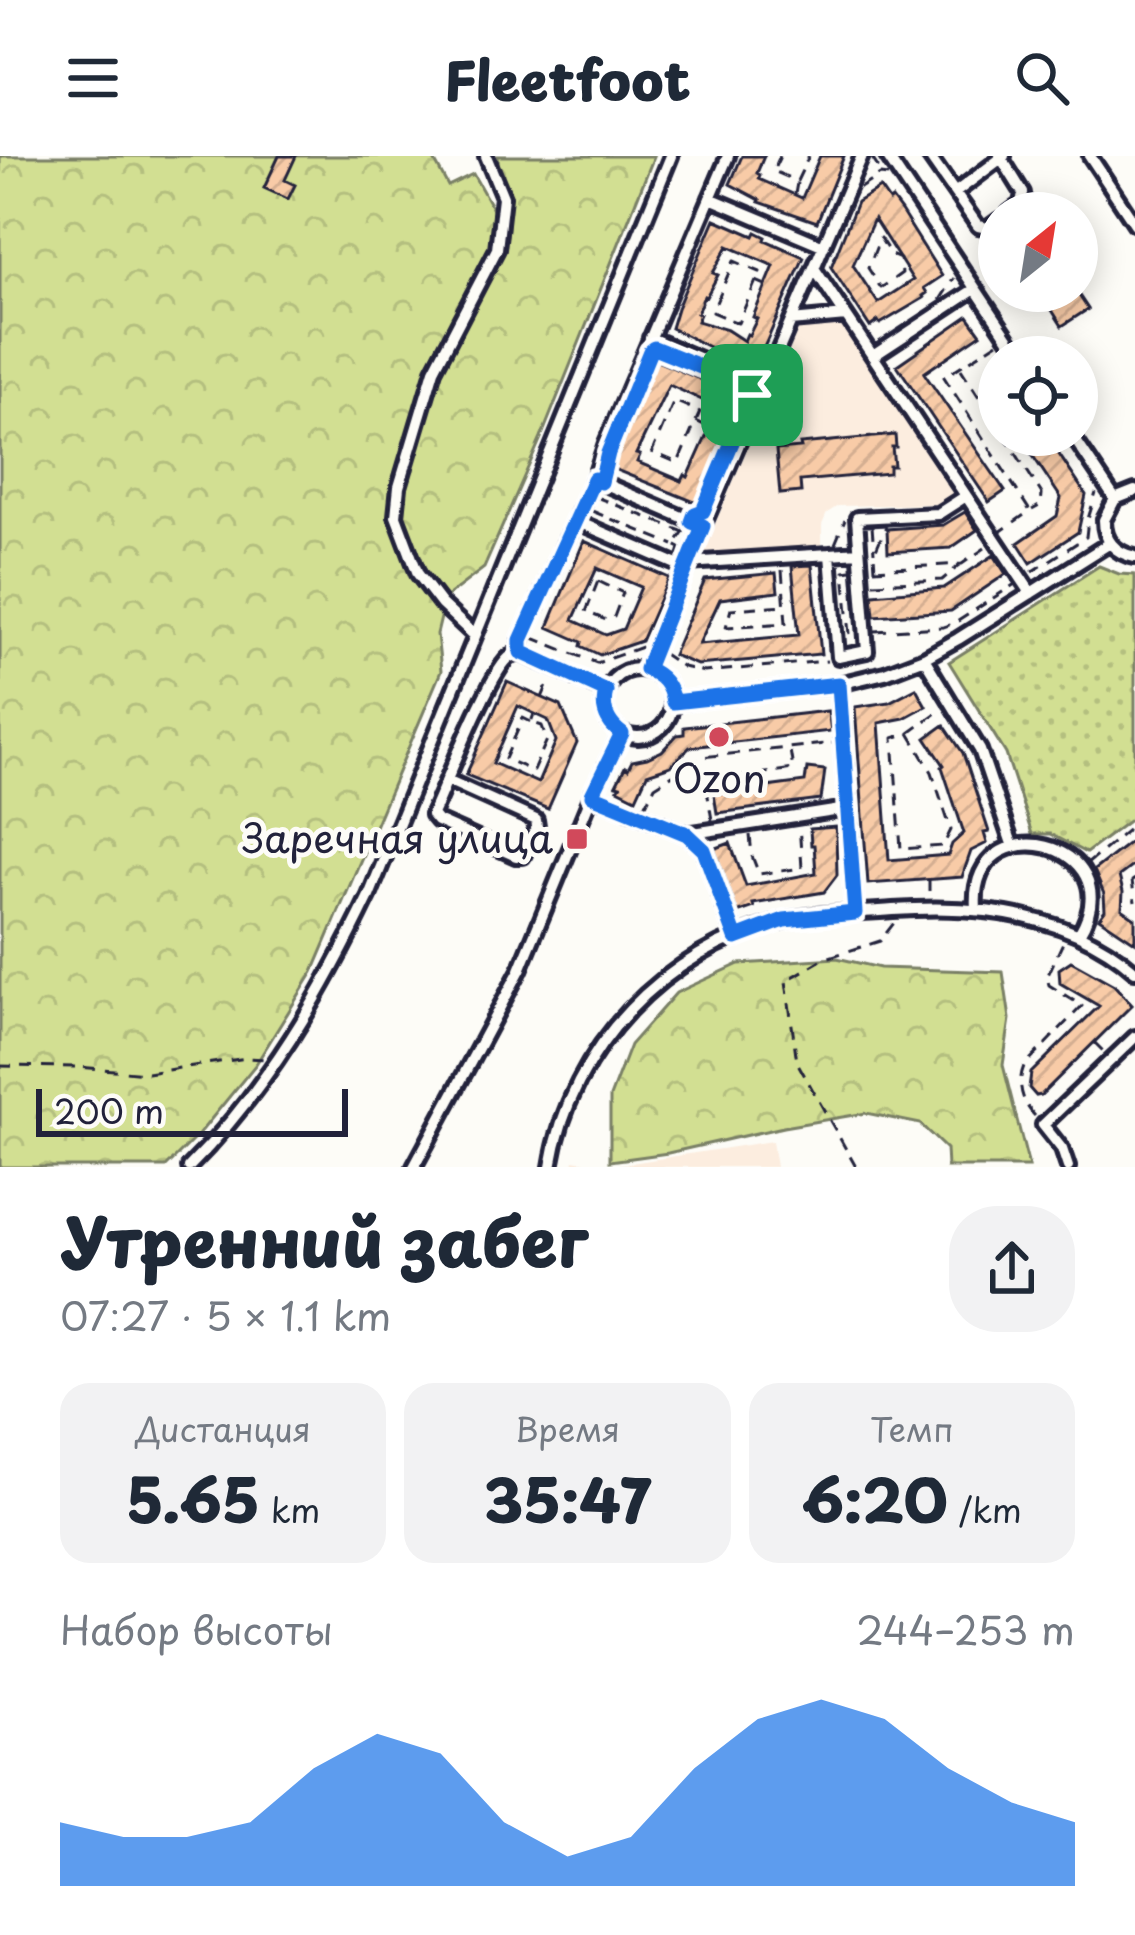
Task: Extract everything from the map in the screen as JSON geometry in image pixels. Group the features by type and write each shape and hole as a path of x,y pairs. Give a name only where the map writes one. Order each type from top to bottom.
{"street":[{"path":"474,635 418,574 396,516 399,488 434,370 497,250 503,197 486,156"},
{"path":"189,1167 250,1098 332,974 369,896 670,156"},
{"path":"521,652 521,640 569,531 580,525 606,443 728,156"},
{"path":"646,669 693,527 764,386 867,156"},
{"path":"887,156 1007,336"},
{"path":"929,156 978,226"},
{"path":"1090,156 1135,224"},
{"path":"956,192 1002,157 1022,192"},
{"path":"710,198 824,246"},
{"path":"814,268 1030,593"},
{"path":"872,356 976,289"},
{"path":"791,321 846,316"},
{"path":"650,338 764,386"},
{"path":"1086,456 1115,499"},
{"path":"594,479 693,527"},
{"path":"1135,491 1115,499 1104,520 1109,543 1135,557"},
{"path":"827,558 838,657 866,651 856,518 938,514 966,496"},
{"path":"580,525 679,570 859,555"},
{"path":"673,702 839,684 885,673 924,658 1109,543"},
{"path":"447,780 536,820 523,856 434,819 433,812 447,780 485,695 509,657 521,652 606,691"},
{"path":"924,658 980,750 1013,847"},
{"path":"646,669 662,678 671,693 669,719 657,732 640,737 622,734 605,713 606,691 620,674 646,669"},
{"path":"839,684 855,913"},
{"path":"414,1167 520,970 622,734"},
{"path":"592,795 687,834 704,850 736,938"},
{"path":"687,834 847,809"},
{"path":"976,909 982,873 994,858 1027,843 1046,844 1081,869 1090,899 1088,918 1073,933"},
{"path":"551,1167 575,1085 599,1044 640,999 688,961 784,920 976,909 1024,917 1073,933 1135,971"},
{"path":"1068,1167 1062,1149 1043,1125 1135,1036"}],"path":[{"path":"780,156 773,171 797,182"},
{"path":"795,194 808,156"},
{"path":"867,156 883,175 893,178"},
{"path":"860,174 852,191 883,175"},
{"path":"880,238 900,260 902,273 881,288 868,268 880,238"},
{"path":"734,261 760,272 756,281 738,323 712,312 734,261"},
{"path":"937,306 956,275"},
{"path":"756,281 770,287"},
{"path":"978,355 944,377 1030,511"},
{"path":"959,367 978,396"},
{"path":"674,401 700,412 696,422 678,463 652,452 674,401"},
{"path":"696,422 710,428"},
{"path":"998,533 1041,505 1042,494 1018,456"},
{"path":"871,632 956,623 1086,537 1097,490"},
{"path":"679,570 580,525 531,637 591,663 646,645 679,570 680,548 589,510 595,496 662,524 693,527"},
{"path":"601,515 607,501"},
{"path":"849,512 833,548 821,548 838,571 853,570 859,555 866,558 866,568 875,569 962,564"},
{"path":"637,530 644,516"},
{"path":"871,517 875,569"},
{"path":"874,554 889,521"},
{"path":"656,538 662,524"},
{"path":"674,545 693,527"},
{"path":"867,584 942,580 990,544"},
{"path":"782,562 785,605 786,623 726,627 730,609 785,605"},
{"path":"598,581 623,593 614,617 606,620 586,611 601,569"},
{"path":"837,646 850,643 844,571"},
{"path":"850,634 858,633"},
{"path":"639,648 663,653 683,667 704,672 831,661"},
{"path":"542,698 556,666"},
{"path":"909,733 932,772 951,830 943,846 901,849 893,738 909,733 950,703"},
{"path":"531,722 534,714"},
{"path":"523,718 531,722 542,726 547,740 533,771 505,759 523,718"},
{"path":"641,815 655,786 702,757 842,742"},
{"path":"713,829 707,790 722,779 793,769 790,748"},
{"path":"749,824 759,874 802,868 799,816"},
{"path":"1081,869 1135,824"},
{"path":"926,847 927,857"},
{"path":"928,879 929,890"},
{"path":"1135,879 1135,902"},
{"path":"856,1167 797,1062 786,981 823,959 880,941 904,910"},
{"path":"1043,1125 1029,1111 1020,1076 1024,1066 1082,1006 1049,986 1046,977 1073,933"},
{"path":"1071,1019 1078,1026"},
{"path":"1094,1042 1111,1060"},
{"path":"0,1066 147,1073 246,1058 277,1060"}],"shaded area":[{"path":"843,326 956,491 938,504 838,506 827,513 822,525 822,545 701,557 798,330"},
{"path":"772,1141 776,1167 573,1167 574,1160 612,1166"}],"green space":[{"path":"0,156 432,156 448,186 473,174 496,215 505,243 508,222 498,156 654,156 484,568 446,597 437,634 441,671 313,972 256,1064 166,1167 0,1167"},
{"path":"1099,566 1135,575 1135,816 1086,853 1050,834 1032,834 1006,754 949,662"},
{"path":"837,958 880,968 1003,972 1010,1019 1003,1065 1029,1167 947,1167 946,1149 920,1124 866,1113 610,1161 610,1097 630,1045 676,993 739,964"}],"building":[{"path":"279,156 296,156 285,180 295,185 288,199 264,188"},
{"path":"742,156 764,156 759,179 802,198 820,156 844,156 817,222 759,202 730,184"},
{"path":"880,188 901,211 942,276 924,288 924,298 870,327 831,267 857,202","holes":["874,219 913,280 878,303 853,265"]},
{"path":"715,219 754,236 756,232 804,257 757,363 725,355 671,328","holes":["728,246 774,266 753,317 757,319 744,341 697,321"]},
{"path":"1053,312 1083,312 1062,326"},
{"path":"968,316 981,334 924,373 1005,491 989,502 897,365"},
{"path":"655,360 743,397 697,503 611,468","holes":["669,385 715,406 688,477 682,481 637,462 640,455 636,454"]},
{"path":"895,435 894,466 889,466 889,473 800,481 801,492 780,494 776,450"},
{"path":"1033,456 1060,456 1086,495 1078,532 1031,563 1018,543 1057,516 1061,498"},
{"path":"965,512 977,530 951,548 888,552 887,529 943,525"},
{"path":"584,541 669,578 641,641 600,655 548,627","holes":["597,568 641,587 623,629 606,635 573,620"]},
{"path":"994,555 1006,574 951,611 874,616 872,594 944,588"},
{"path":"812,565 821,654 697,665 673,655 705,580 776,573 778,592 720,599 699,644 799,635 792,566"},
{"path":"507,682 561,706 577,743 548,809 466,775","holes":["518,706 548,720 556,741 538,783 493,763"]},
{"path":"916,688 926,706 904,718 879,723 889,860 948,855 964,833 944,765 926,738 944,725 963,753 989,832 984,833 987,843 971,851 962,877 868,884 855,707 889,702"},
{"path":"828,711 831,731 690,747 671,766 647,774 636,798 616,785 632,761 662,751 684,734 684,727"},
{"path":"807,768 825,770 821,800 717,813 714,794 805,782"},
{"path":"836,827 837,875 824,892 753,904 737,913 714,849 730,843 746,886 816,873 810,829"},
{"path":"1135,838 1135,864 1119,876 1122,909 1135,918 1135,942 1099,918 1105,910 1104,894 1094,870"},
{"path":"1071,961 1114,985 1132,1005 1036,1096 1029,1088 1031,1073 1099,1006 1060,983 1059,969"}],"place":[{"name":"Ozon","path":"719,737"},
{"name":"Заречная улица","path":"577,839"}],"route":[{"path":"659,348 748,386 752,395 703,511 695,514 692,522 703,526 646,669 662,678 673,702 839,684 855,913 784,920 736,938 704,850 687,834 592,795 622,734 605,713 606,691 521,652 521,640 594,479 601,482 608,453 650,351 659,348"}]}
